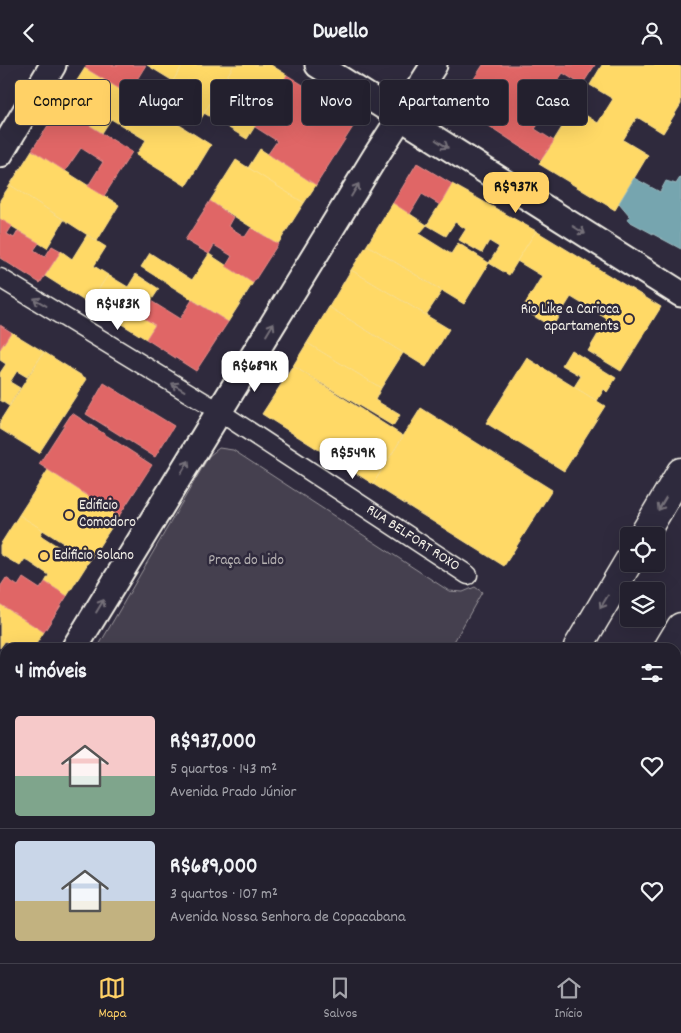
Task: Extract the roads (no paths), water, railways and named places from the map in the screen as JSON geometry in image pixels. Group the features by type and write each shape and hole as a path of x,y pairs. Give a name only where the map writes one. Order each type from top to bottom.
{"highway":[{"path":"648,527 681,472"},
{"path":"580,643 622,572"},
{"path":"671,643 681,627"}],"main road":[{"path":"0,154 53,65"},
{"path":"318,65 380,104"},
{"path":"424,80 434,65"},
{"path":"77,643 396,125"},
{"path":"414,125 681,294"}],"street":[{"name":"RUA BELFORT ROXO","path":"0,278 220,412 468,575"}],"place":[{"name":"Rio Like a Carioca apartaments","path":"629,319"},
{"name":"Edificio Comodoro","path":"69,515"},
{"name":"Edificio Solano","path":"44,556"}],"park label":[{"name":"Praça do Lido","path":"246,561"}]}
